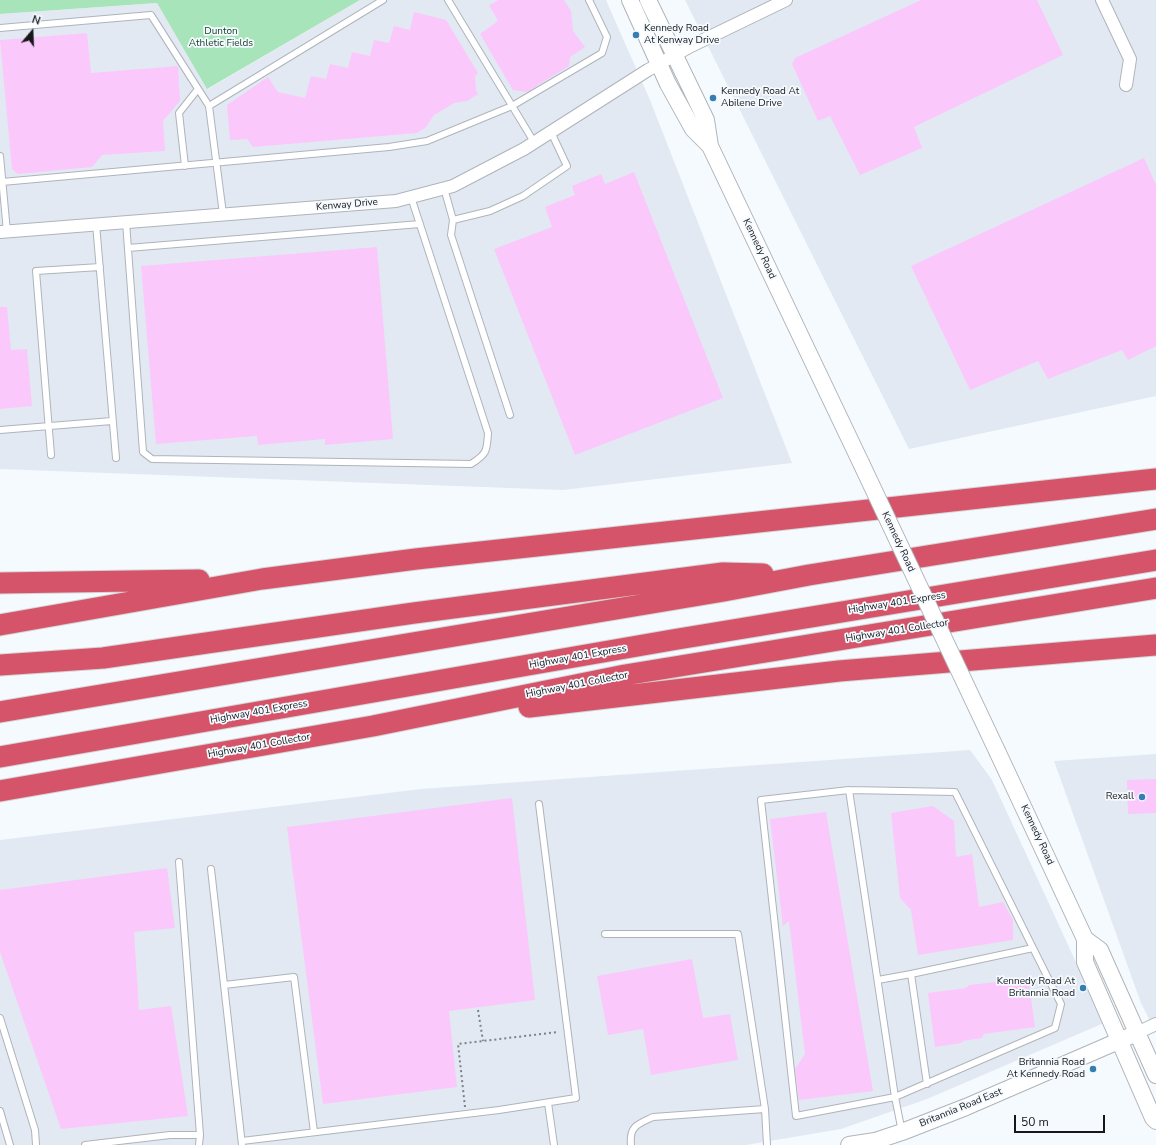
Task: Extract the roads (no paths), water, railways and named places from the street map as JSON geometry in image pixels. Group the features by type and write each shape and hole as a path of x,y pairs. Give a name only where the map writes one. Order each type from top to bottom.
{"highway":[{"path":"0,625 262,579 416,559 1153,479"},
{"path":"0,712 724,591 809,575 1156,519"},
{"name":"Highway 401 Express","path":"0,757 672,640 1156,560"},
{"path":"0,665 103,658 414,613 723,573 809,575"},
{"path":"0,583 262,579"},
{"name":"Highway 401 Collector","path":"0,791 373,726 625,675 1156,588"},
{"path":"373,726 839,671 1156,645"}],"main road":[{"name":"Kennedy Road","path":"630,0 668,84 693,129 710,146"},
{"name":"Kennedy Road","path":"648,0 706,120 710,146 1085,939 1085,962 1153,1118 1156,1121"},
{"name":"Kennedy Road","path":"1085,939 1100,950 1156,1075"},
{"name":"Britannia Road East","path":"849,1145 875,1141 966,1108 1137,1033"}],"street":[{"name":"Kenway Drive","path":"3,232 396,201 453,186 551,132 659,64 691,46 786,0"},
{"path":"1102,0 1130,59 1126,85"},
{"path":"1137,1033 1156,1024"}],"lane":[{"path":"208,106 383,0"},
{"path":"448,0 534,142"},
{"path":"2,182 389,147 427,141 512,106 602,53 607,37 589,0"},
{"path":"0,28 150,15 208,106 223,214"},
{"path":"185,166 179,113 198,89"},
{"path":"453,220 490,211 523,196 567,166 551,132"},
{"path":"0,156 3,232"},
{"path":"444,188 453,220 451,235 510,415"},
{"path":"126,222 143,452 152,459 471,464 480,458 488,449 488,433 411,197"},
{"path":"96,224 116,458"},
{"path":"128,248 420,224"},
{"path":"51,455 36,272 100,267"},
{"path":"0,430 112,421"},
{"path":"849,790 895,1097 902,1132"},
{"path":"849,790 955,792 1033,948 1061,1004 1056,1028 895,1097 796,1116 761,800 849,790"},
{"path":"212,868 242,1143 314,1132 466,1114 576,1098 539,804"},
{"path":"179,862 200,1135 199,1145"},
{"path":"605,934 738,934 765,1110 767,1145"},
{"path":"878,980 1033,948"},
{"path":"911,974 927,1084"},
{"path":"224,985 294,977 314,1132"},
{"path":"0,1018 35,1130 36,1145"},
{"path":"548,1103 554,1145"},
{"path":"631,1145 630,1136 637,1124 653,1117 765,1110"},
{"path":"0,1111 10,1145"},
{"path":"85,1145 170,1135 200,1135"}],"place":[{"name":"Kennedy Road At Kenway Drive","path":"636,35"},
{"name":"Kennedy Road At Abilene Drive","path":"713,98"},
{"name":"Rexall","path":"1142,797"},
{"name":"Kennedy Road At Britannia Road","path":"1083,988"},
{"name":"Britannia Road At Kennedy Road","path":"1093,1069"}],"park label":[{"name":"Dunton Athletic Fields","path":"221,38"}]}
